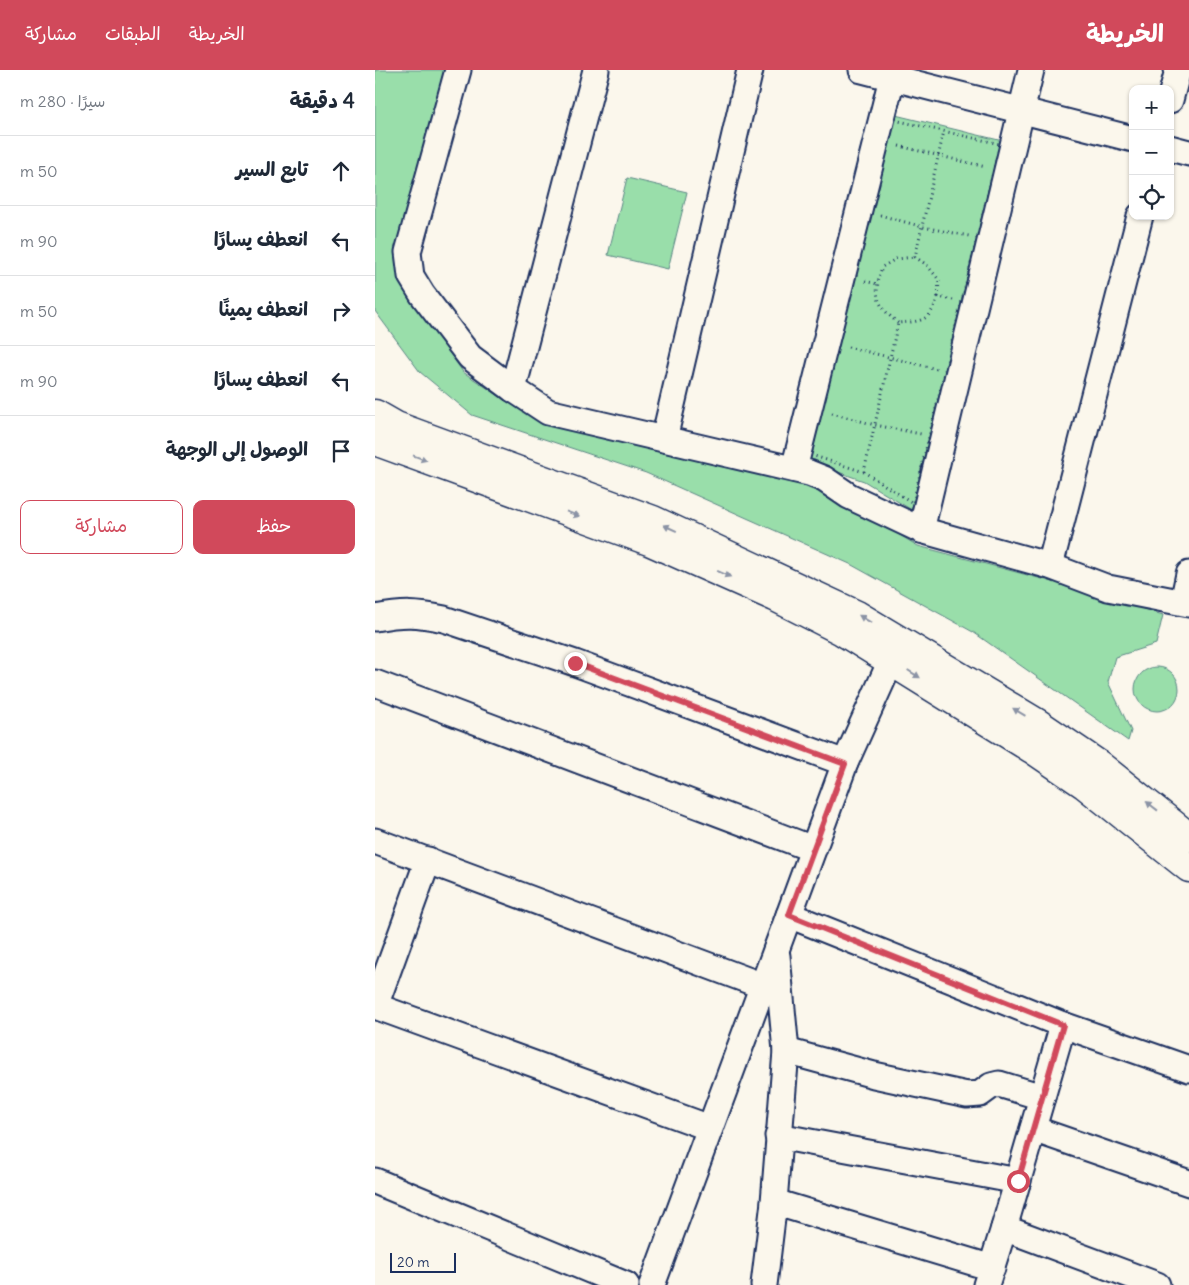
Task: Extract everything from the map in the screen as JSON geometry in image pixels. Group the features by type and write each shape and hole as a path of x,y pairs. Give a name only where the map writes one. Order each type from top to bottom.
{"main road":[{"path":"375,414 395,426 653,520 857,615 895,650 1078,780 1189,868"},
{"path":"375,441 649,541 775,596 843,631 895,650 1039,724 1098,764 1189,837"}],"street":[{"path":"458,70 408,252 411,276 422,294 470,357 513,389 548,412 794,469 824,479 849,496 921,530 1050,566 1108,588 1186,603 1189,574"},
{"path":"513,389 596,70"},
{"path":"664,439 750,70"},
{"path":"862,70 893,73 1129,138"},
{"path":"921,530 1031,70"},
{"path":"1174,85 1178,70"},
{"path":"794,469 893,73"},
{"path":"1174,149 1189,153"},
{"path":"1050,566 1139,220"},
{"path":"375,618 400,613 443,619 575,663 845,764"},
{"path":"652,1285 845,764 895,650"},
{"path":"375,683 813,848"},
{"path":"375,841 763,986"},
{"path":"428,860 375,1006 710,1128"},
{"path":"789,915 1063,1025 1189,1069"},
{"path":"764,1285 774,1202 786,1051 777,949"},
{"path":"774,1202 989,1276 1063,1025"},
{"path":"786,1051 874,1075 967,1095 980,1094 991,1086 999,1084 1042,1097"},
{"path":"1033,1129 1189,1183"},
{"path":"778,1136 1018,1181"},
{"path":"375,1181 626,1285"},
{"path":"1004,1228 1157,1285"}],"path":[{"path":"891,119 944,131 1000,144 913,503 864,472 811,455 891,119"},
{"path":"915,257 944,131"},
{"path":"885,143 994,168"},
{"path":"878,214 923,227 977,238"},
{"path":"915,257 927,265 939,280 938,297 933,312 921,322 898,323 887,314 877,301 877,284 882,268 896,259 915,257"},
{"path":"938,297 961,302"},
{"path":"864,472 898,323"},
{"path":"837,345 945,371"},
{"path":"822,410 875,425 929,436"}],"green space":[{"path":"375,70 444,70 395,253 411,299 463,372 525,413 653,450 819,487 918,546 1065,585 1163,615 1156,644 1115,657 1108,682 1131,731 1128,741 973,632 850,564 646,473 472,415 420,372 375,311"},
{"path":"887,113 1007,142 915,512 864,481 804,460"},
{"path":"627,178 687,192 668,269 608,255"},
{"path":"1157,667 1169,671 1175,677 1179,689 1175,701 1169,707 1157,711 1145,707 1139,701 1135,689 1139,677 1145,671"}],"route":[{"path":"575,663 845,764 789,915 1063,1025 1018,1181"}]}
